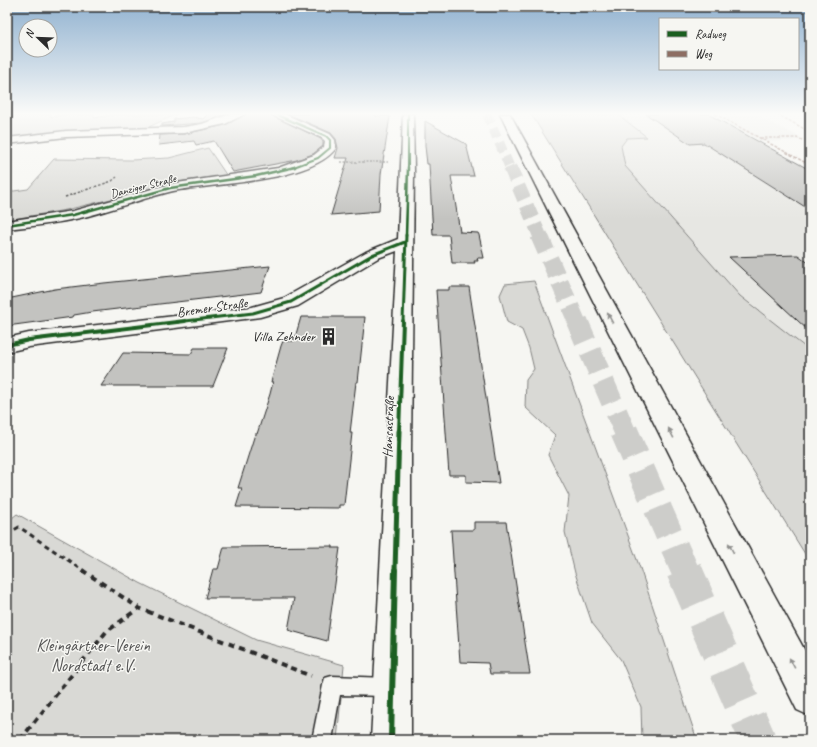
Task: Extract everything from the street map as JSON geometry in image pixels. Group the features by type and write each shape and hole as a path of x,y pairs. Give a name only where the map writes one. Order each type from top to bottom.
{"main road":[{"name":"Danziger Straße","path":"7,225 82,213 170,188 282,170 317,158 326,153 329,149"},
{"name":"Hansastraße","path":"391,740 407,149"},
{"path":"523,149 810,697"},
{"name":"Bremer Straße","path":"7,345 29,340 253,313 291,302 372,255 405,242"}],"lane":[{"path":"322,740 332,685 393,687"}],"path":[{"path":"317,158 333,162 406,162"},
{"path":"66,200 64,198 69,194 112,181 117,177"},
{"path":"7,534 19,527 139,608 332,685"},
{"path":"20,740 106,632 139,608"}],"shaded area":[{"path":"622,149 773,149 810,169 810,351 740,296 625,166"}],"green space":[{"path":"209,149 227,176 184,181 66,210 7,220 7,192 28,189 54,159 131,160 169,158"},
{"path":"553,149 622,149 625,166 740,296 810,351 810,562"},
{"path":"534,281 640,568 697,740 642,740 641,707 621,660 592,623 575,573 565,532 569,496 548,455 555,435 525,407 526,380 534,369 529,348 522,330 507,322 500,295 505,284"},
{"name":"Kleingärtner-Verein Nordstadt e.V.","path":"17,514 140,583 256,640 344,665 337,740 7,740 7,522"}],"building":[{"path":"219,149 319,149 313,154 297,160 233,172"},
{"path":"338,149 385,149 381,174 379,211 331,215 348,158 335,158"},
{"path":"425,149 467,149 474,176 451,176 460,232 478,233 479,235 484,258 477,258 478,261 474,261 475,263 452,263 449,235 433,235 429,164 427,164"},
{"path":"713,149 771,149 810,170 810,210"},
{"path":"798,255 810,264 810,332 729,257"},
{"path":"270,266 261,292 92,312 74,315 73,317 7,326 7,299 55,289"},
{"path":"449,287 469,287 499,483 466,482 466,475 449,475 436,290 449,290"},
{"path":"301,317 365,317 358,382 356,382 350,433 352,433 344,505 339,505 339,508 236,507 242,488 238,488 255,434 257,434 270,394 273,382 271,382 281,346 283,341 294,341"},
{"path":"194,348 228,348 213,386 101,386 123,353 191,354"},
{"path":"474,522 506,522 530,674 490,674 488,663 460,662 451,530 474,530"},
{"path":"333,546 333,548 340,548 327,641 288,630 294,598 205,598 213,569 218,569 224,547"}],"tunnel":[{"path":"502,149 510,168"},
{"path":"510,167 540,236"},
{"path":"539,235 577,322"},
{"path":"577,321 625,432"},
{"path":"624,431 685,571"},
{"path":"684,570 758,740"}],"marked path":[{"path":"780,149 810,165"}],"cycle path":[{"path":"7,225 73,215 170,188 256,176 279,171 300,166 318,158 329,149"},
{"path":"391,740 398,452 408,149"},
{"path":"7,345 29,340 253,313 291,302 372,255 405,242"}],"place":[{"name":"Villa Zehnder","path":"328,336"}]}
